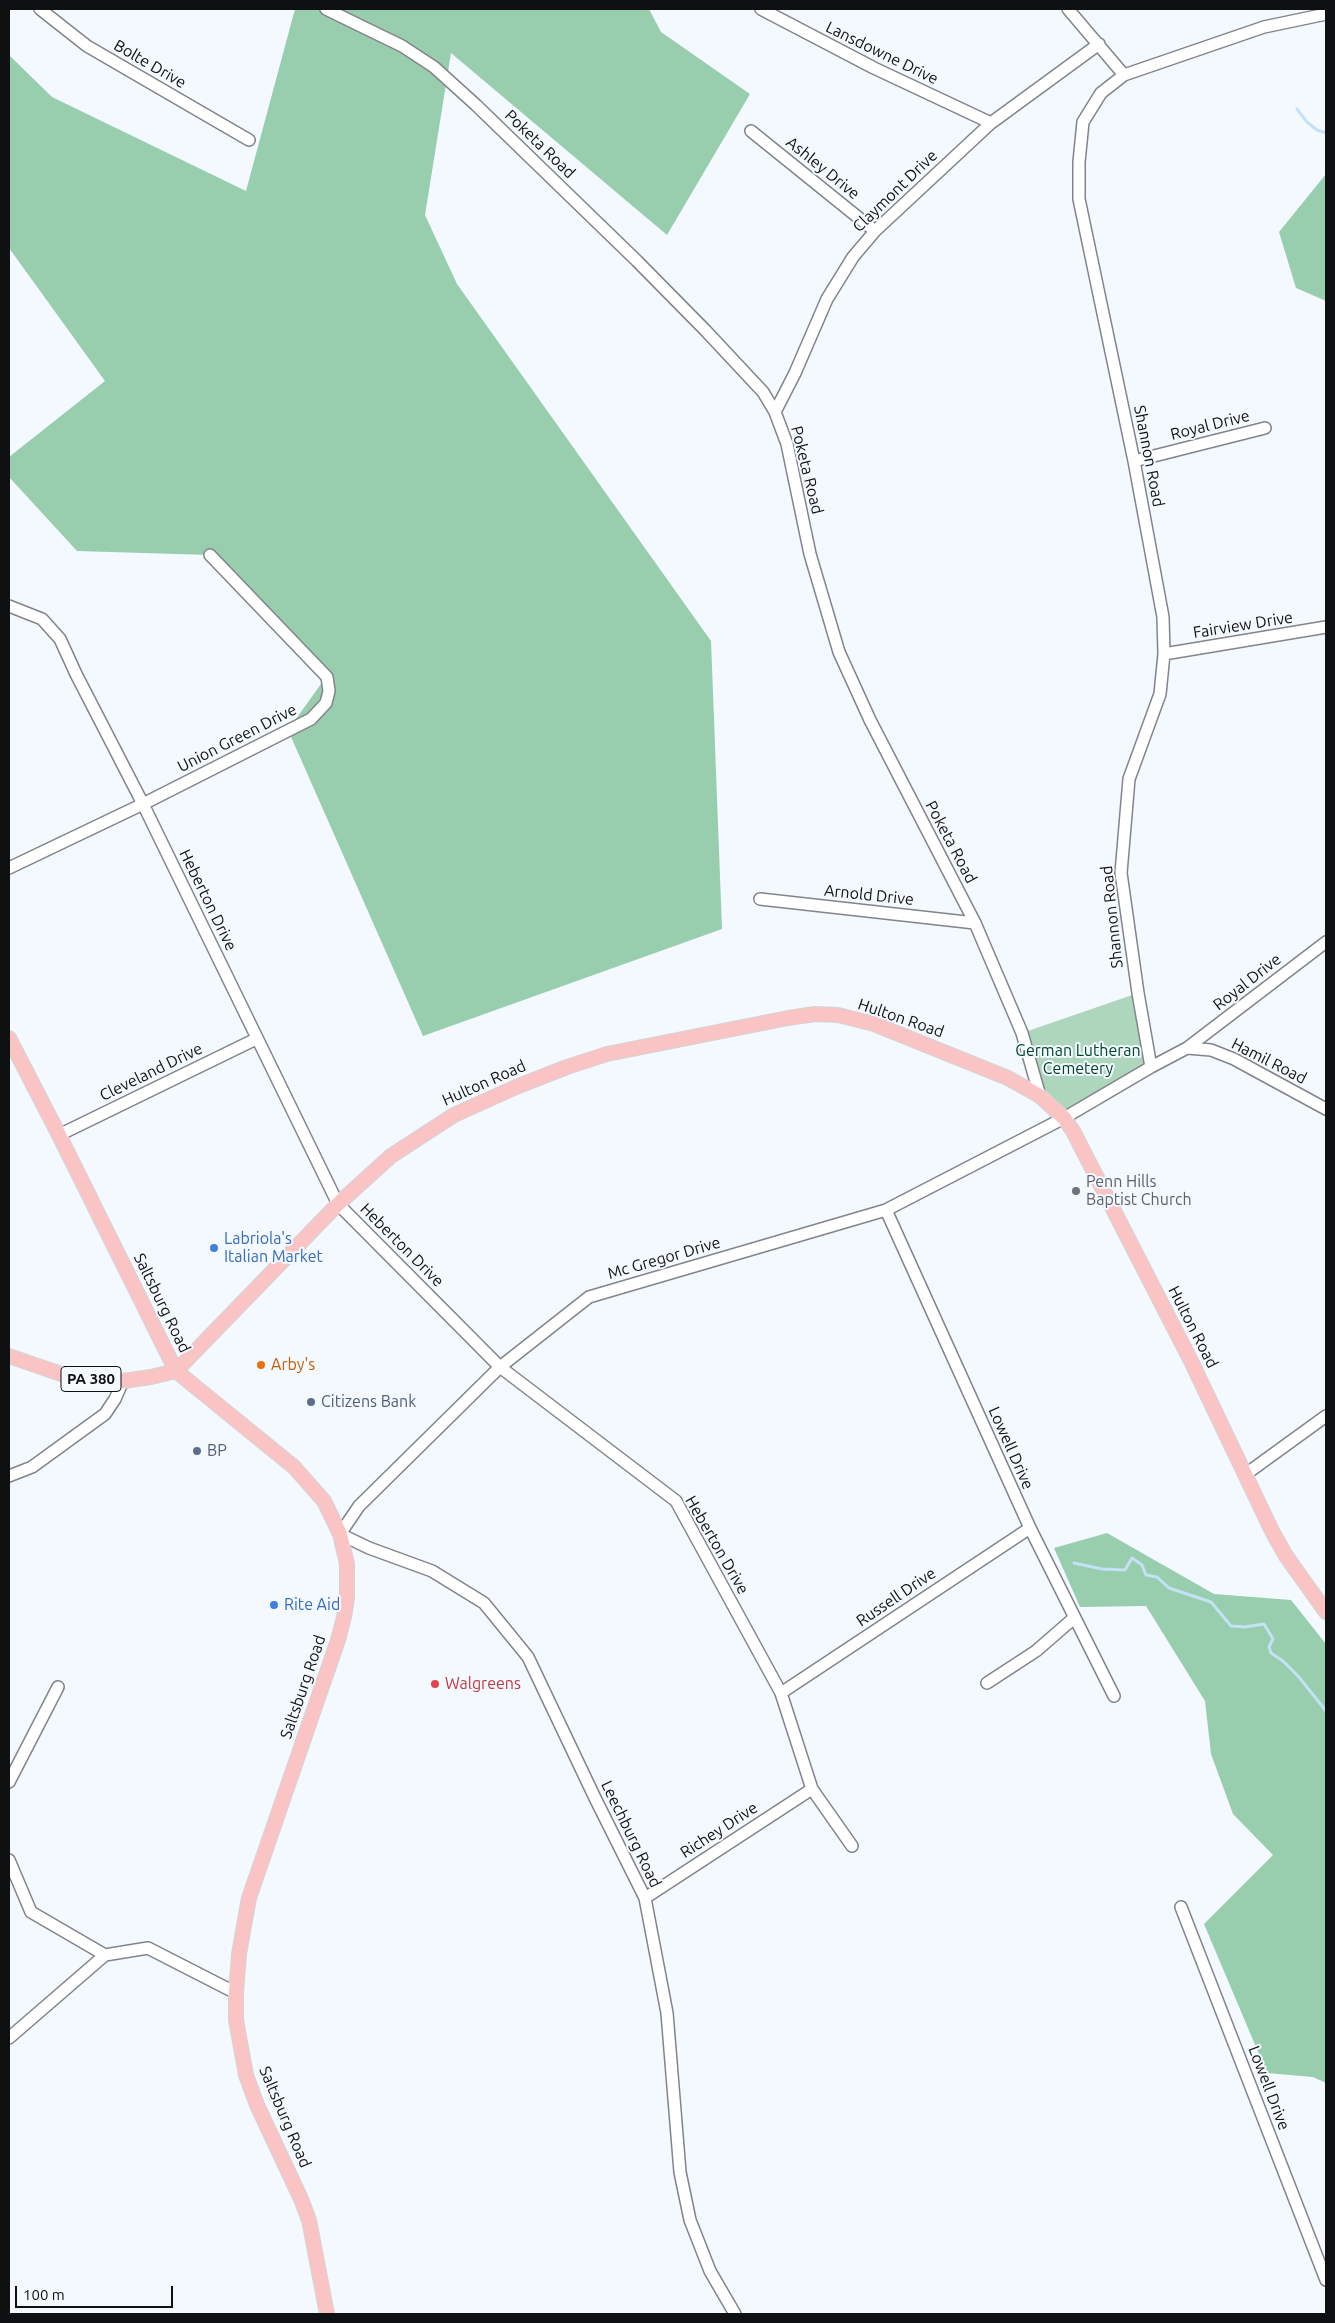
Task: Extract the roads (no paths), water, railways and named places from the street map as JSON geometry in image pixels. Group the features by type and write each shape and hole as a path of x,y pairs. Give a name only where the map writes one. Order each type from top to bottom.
{"main road":[{"name":"Hulton Road","path":"176,1371 338,1204 391,1156 454,1115 480,1102 567,1067 607,1054 788,1018 815,1014 838,1015 874,1024 1008,1078 1040,1096 1064,1118 1073,1131 1191,1361 1286,1556 1326,1612"},
{"name":"Saltsburg Road","path":"9,1038 176,1371 294,1467 324,1501 340,1534 347,1564 347,1598 344,1617 338,1640 249,1898 239,1954 236,1993 236,2020 246,2075 304,2206 314,2238 327,2314"},
{"name":"PA 380","path":"9,1356 61,1374 122,1381 176,1371"}],"street":[{"name":"Bolte Drive","path":"40,9 87,46 249,140"},
{"name":"Poketa Road","path":"326,9 385,37 434,67 476,105 699,324 755,382 774,412 787,444 810,554 839,652 870,720 976,923 1022,1033 1027,1056 1040,1096"},
{"name":"Lansdowne Drive","path":"761,9 874,68 992,123"},
{"path":"1068,9 1124,75"},
{"name":"Shannon Road","path":"1151,1067 1121,873 1129,779 1160,694 1164,654 1163,617 1134,461 1079,199 1079,162 1083,122 1101,93 1124,75 1264,27 1326,14"},
{"name":"Claymont Drive","path":"774,412 795,373 827,300 853,257 875,230 992,123 1099,44"},
{"name":"Ashley Drive","path":"751,130 875,230"},
{"name":"Royal Drive","path":"1134,461 1265,428"},
{"name":"Union Green Drive","path":"9,868 143,804 311,719 326,703 329,691 327,677 309,656 210,555"},
{"name":"Heberton Drive","path":"9,606 42,619 60,639 143,804 338,1204 500,1368 676,1501 781,1693 812,1789 852,1846"},
{"name":"Fairview Drive","path":"1164,654 1326,627"},
{"name":"Arnold Drive","path":"760,899 976,923"},
{"name":"Royal Drive","path":"1188,1048 1326,942"},
{"name":"Cleveland Drive","path":"59,1135 256,1039"},
{"path":"1064,1118 1151,1067 1188,1048"},
{"name":"Hamil Road","path":"1188,1048 1211,1050 1234,1059 1326,1108"},
{"name":"Mc Gregor Drive","path":"340,1534 359,1506 500,1368 588,1297 886,1210 1064,1118"},
{"name":"Lowell Drive","path":"886,1210 1030,1528 1114,1696"},
{"path":"9,1476 32,1467 105,1414 115,1399 122,1381"},
{"path":"1246,1474 1326,1416"},
{"name":"Russell Drive","path":"781,1693 1030,1528"},
{"name":"Leechburg Road","path":"340,1534 369,1548 432,1571 484,1603 528,1657 594,1798 645,1898 667,2012 680,2172 690,2220 710,2271 735,2314"},
{"path":"987,1683 1036,1651 1074,1618"},
{"path":"9,1782 58,1688"},
{"name":"Richey Drive","path":"645,1898 812,1789"},
{"path":"9,1860 31,1912 105,1955"},
{"name":"Lowell Drive","path":"1181,1907 1326,2280"},
{"path":"9,2038 105,1955 148,1948 236,1993"}],"waterway":[{"path":"1297,109 1307,122 1317,130 1326,133"},
{"path":"1074,1563 1102,1569 1125,1570 1132,1558 1142,1565 1146,1575 1157,1577 1169,1588 1211,1602 1231,1626 1245,1627 1264,1624 1273,1639 1269,1647 1271,1653 1283,1661 1298,1676 1326,1711"}],"place":[{"name":"Penn Hills Baptist Church","path":"1076,1191"},
{"name":"Labriola's Italian Market","path":"214,1248"},
{"name":"Arby's","path":"261,1365"},
{"name":"Citizens Bank","path":"311,1402"},
{"name":"BP","path":"197,1451"},
{"name":"Rite Aid","path":"274,1605"},
{"name":"Walgreens","path":"435,1684"}],"park label":[{"name":"German Lutheran Cemetery","path":"1078,1060"}]}
